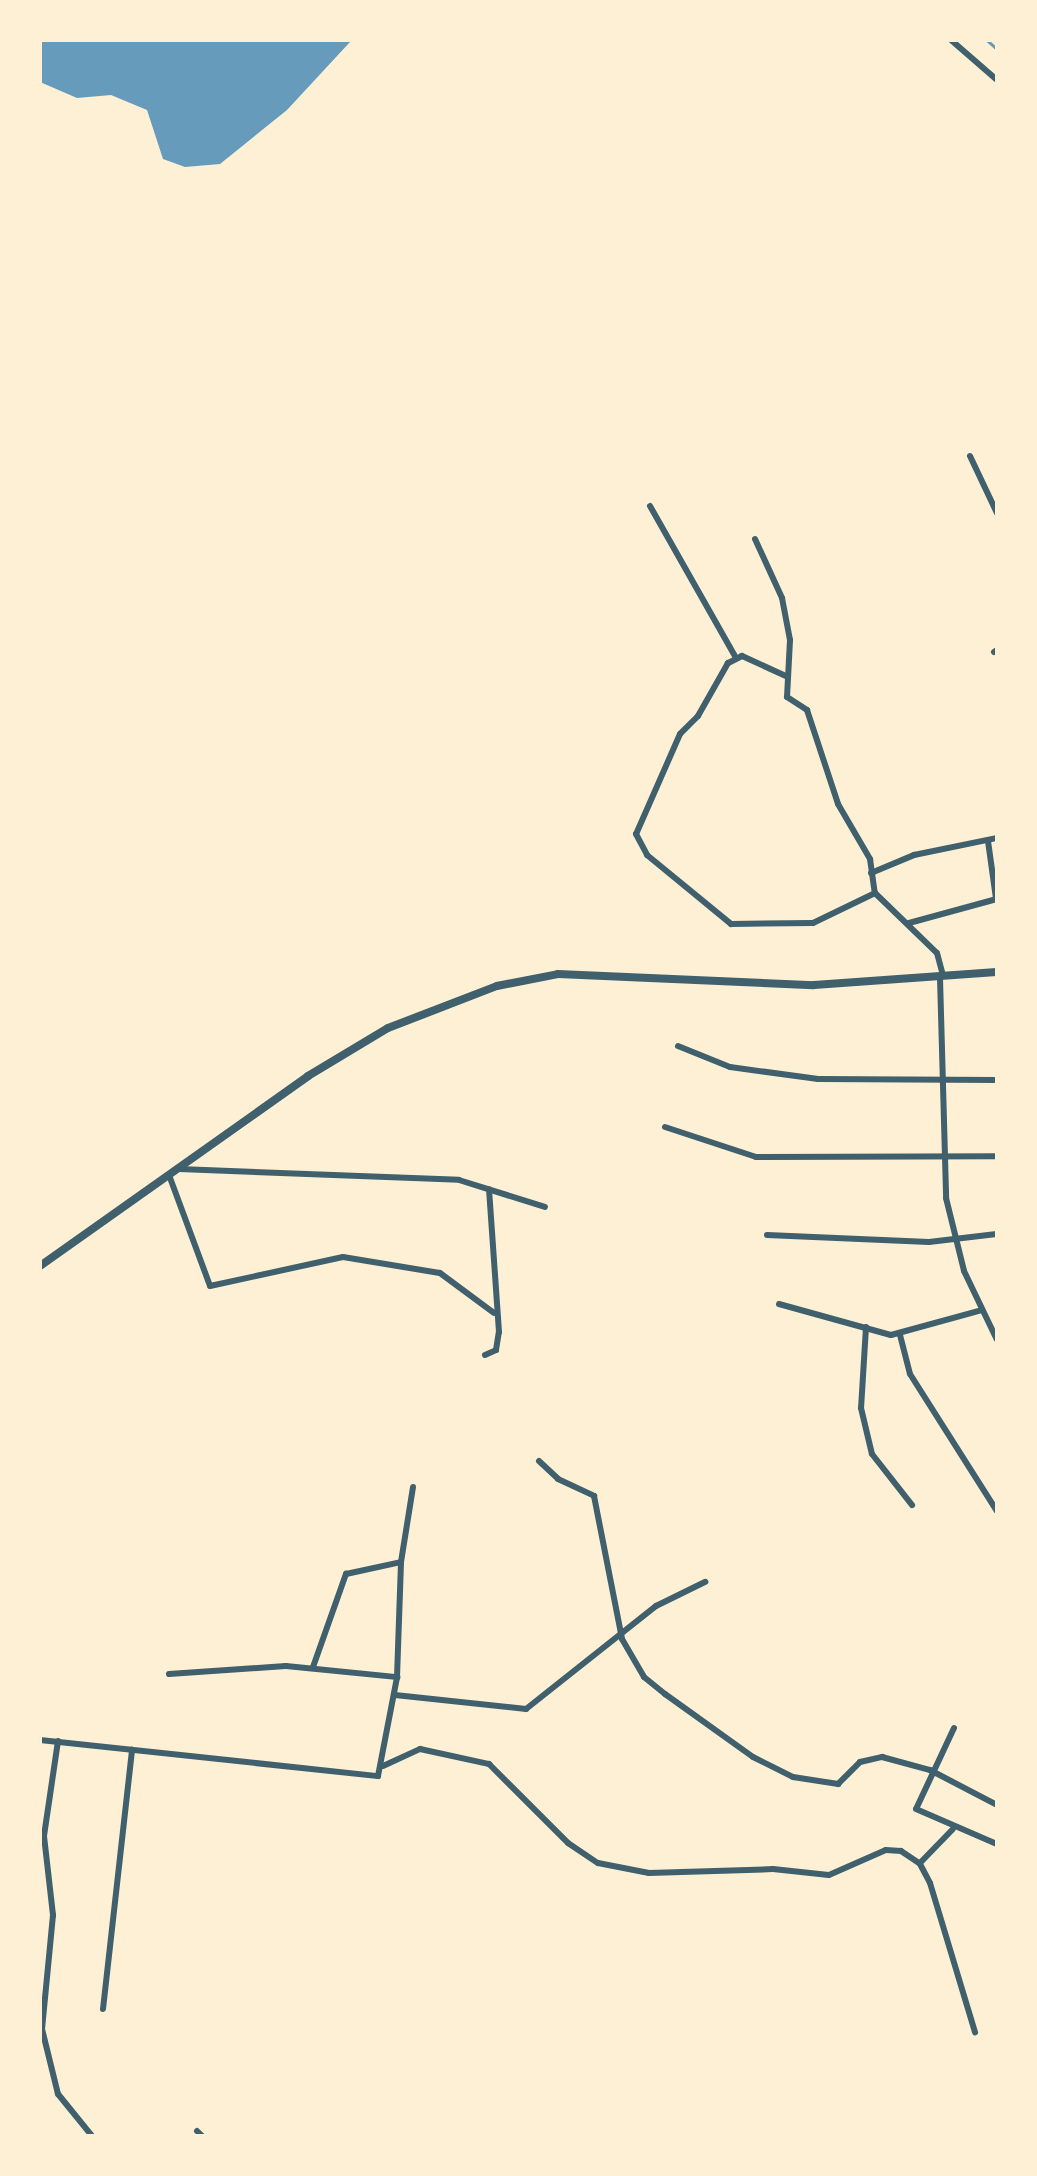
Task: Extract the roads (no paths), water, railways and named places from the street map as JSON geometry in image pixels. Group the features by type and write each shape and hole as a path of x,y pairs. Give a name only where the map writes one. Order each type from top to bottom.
{"street":[{"path":"951,40 997,80"},
{"path":"970,456 997,514"},
{"path":"650,506 736,658 788,677"},
{"path":"755,539 782,598 787,697 808,710 838,804 852,820 875,893 909,922 940,958 943,1158 954,1238 997,1340"},
{"path":"736,658 680,734 636,834 647,855 731,924 813,924 875,893"},
{"path":"871,873 914,855 997,838"},
{"path":"909,922 996,899 988,841"},
{"path":"40,1266 308,1076 388,1028 523,979 698,977 828,985 997,972"},
{"path":"678,1046 730,1066 818,1078 997,1080"},
{"path":"665,1127 751,1156 997,1156"},
{"path":"173,1172 459,1180 545,1207"},
{"path":"173,1172 210,1286 343,1257 440,1273 483,1311 494,1313"},
{"path":"485,1356 497,1350 489,1189"},
{"path":"767,1236 828,1242 997,1234"},
{"path":"778,1304 900,1335 982,1310"},
{"path":"866,1327 860,1408 872,1454 912,1505"},
{"path":"900,1335 910,1374 997,1510"},
{"path":"539,1460 558,1479 594,1496 622,1639 654,1685 779,1772 838,1784 860,1762 882,1757 930,1770 997,1805"},
{"path":"40,1740 375,1778 382,1766 397,1677 401,1562 413,1487"},
{"path":"312,1667 346,1574 401,1562"},
{"path":"394,1695 516,1712 539,1703 622,1639 656,1606 705,1582"},
{"path":"169,1674 312,1667 397,1677"},
{"path":"954,1728 930,1770 916,1809 953,1829 997,1844"},
{"path":"58,1741 44,1836 53,1915 42,2029 58,2094 92,2136"},
{"path":"382,1766 420,1749 490,1764 568,1843 598,1862 649,1873 773,1869 829,1876 886,1850 920,1864 975,2032"},
{"path":"103,2009 132,1750"},
{"path":"920,1864 953,1829"}],"water":[{"path":"40,40 377,40 350,42 287,110 220,164 185,167 163,159 147,110 111,95 77,98 40,82"}],"waterway":[{"path":"987,40 997,49"}]}
